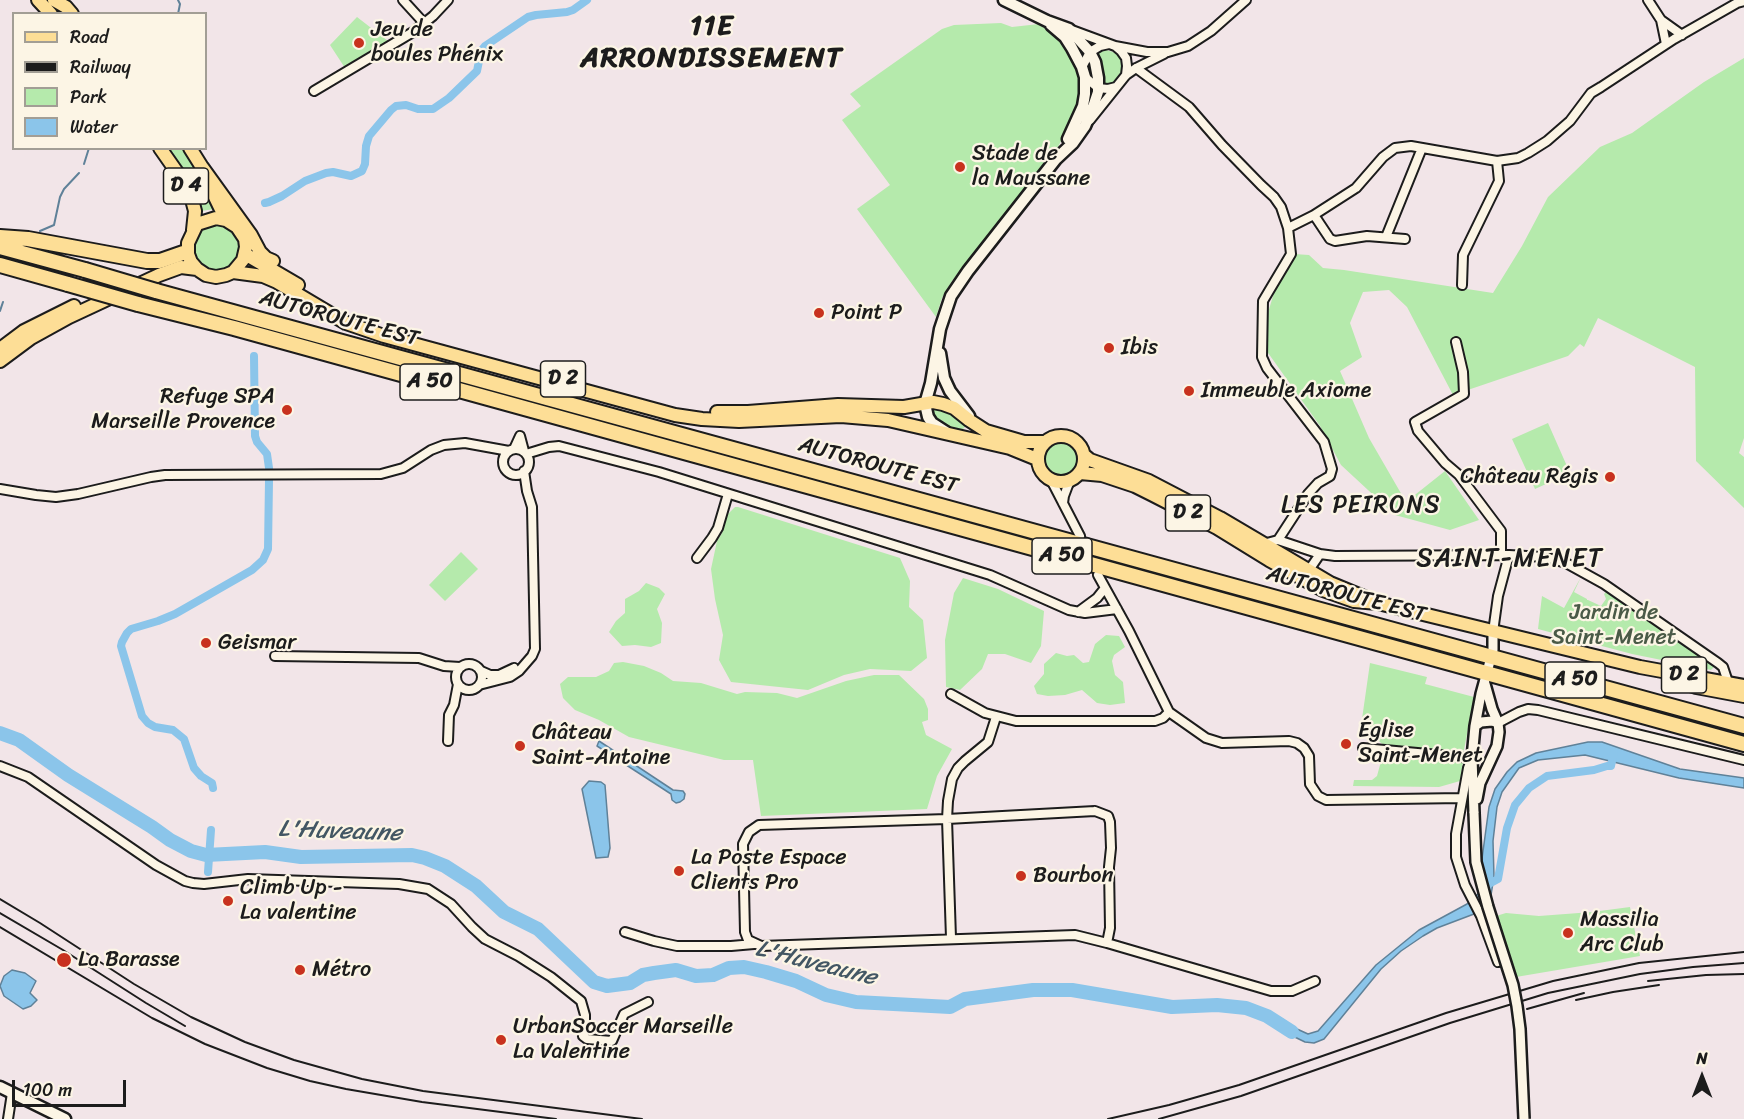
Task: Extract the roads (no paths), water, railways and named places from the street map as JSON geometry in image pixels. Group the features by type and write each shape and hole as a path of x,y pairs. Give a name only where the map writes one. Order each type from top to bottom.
{"highway":[{"path":"0,237 28,239 147,261 160,261 185,248"},
{"name":"AUTOROUTE EST","path":"0,247 1744,726"},
{"name":"AUTOROUTE EST","path":"0,266 234,328 1744,744"}],"main road":[{"path":"38,0 49,12"},
{"path":"44,0 63,9"},
{"path":"54,0 63,9"},
{"path":"955,436 932,423 925,404 944,314 951,296 1058,157 1073,143 1093,107 1098,88 1097,70 1090,52 1069,29 1004,0"},
{"path":"1047,21 1065,37 1072,48 1083,72 1085,94 1080,116 1058,157"},
{"name":"D 4","path":"161,150 191,196 195,211 193,230"},
{"name":"D 4","path":"191,150 202,167 226,220"},
{"path":"202,167 251,235 260,252 312,295"},
{"path":"0,349 24,331 48,318 165,265 185,248 197,224 216,218 226,220 242,233 245,239 243,261 233,272 216,277 206,275 197,269 185,248"},
{"name":"D 2","path":"245,254 346,315 383,329 656,404 714,412 748,412 838,405 904,406 933,402 954,408 986,431 1024,442 1043,442"},
{"path":"0,361 31,338 69,317 159,275 181,267 197,269"},
{"name":"D 2","path":"233,272 263,276 277,282 330,314 367,331 675,415 739,421 841,416 888,420 1010,448 1037,459"},
{"path":"938,341 941,366 950,391 979,428"},
{"path":"904,406 924,394 931,382"},
{"path":"1060,435 1070,437 1080,445 1084,455 1084,464 1075,477 1057,482 1044,475 1037,459 1043,442 1060,435"},
{"name":"D 2","path":"1084,455 1090,460 1149,481 1220,518 1330,583 1378,603"},
{"name":"D 2","path":"1075,477 1102,475 1153,495 1216,528 1323,590 1354,601 1378,603 1640,668 1696,687 1729,684 1744,686"},
{"name":"D 2","path":"1713,686 1744,696"},
{"path":"0,1087 66,1119"}],"street":[{"path":"403,0 424,23"},
{"path":"314,91 403,38 424,23 448,0"},
{"path":"1084,126 1126,75 1168,52 1188,46 1211,31 1246,0"},
{"path":"1648,0 1661,20 1670,42"},
{"path":"1288,228 1314,215 1356,188 1383,157 1395,148 1411,146 1497,161 1518,158 1547,141 1570,121 1591,93 1670,42 1744,1"},
{"path":"1661,20 1682,35"},
{"path":"1069,29 1113,45 1147,52 1168,52"},
{"path":"1116,87 1098,88 1083,72 1090,52 1100,46 1113,45 1126,58 1126,75"},
{"path":"1136,68 1189,107 1222,145 1274,197 1281,207 1288,228 1292,254 1263,301 1262,357 1267,368 1324,442 1332,469 1330,476 1318,483 1308,494 1278,540"},
{"path":"1386,237 1422,148"},
{"path":"1462,285 1463,255 1499,181 1497,161"},
{"path":"1314,215 1330,239 1335,241 1367,236 1405,239"},
{"path":"1456,342 1463,372 1464,394 1415,422 1418,431 1445,463 1459,475 1501,531 1505,555 1493,632 1493,650 1481,694 1472,758 1476,862 1517,1006 1524,1119"},
{"path":"520,433 527,468 520,473 509,472 505,469 503,463 509,452 520,433"},
{"path":"0,489 56,497 165,475 381,474 403,468 431,450 444,445 465,443 526,455 544,448 559,446 659,472 990,575 1069,610 1097,612 1118,609"},
{"path":"448,741 449,715 454,705 469,690 510,677 519,671 532,656 536,643 532,507 520,473"},
{"path":"1063,505 1064,496 1075,477"},
{"path":"1051,480 1080,536"},
{"path":"697,558 718,528 728,494"},
{"path":"1263,544 1278,540 1320,554 1335,556 1505,555 1545,557 1566,563 1604,584 1718,663 1723,668 1729,684"},
{"path":"1289,571 1303,575 1309,571 1320,554"},
{"path":"1098,574 1169,712 1206,738 1222,743 1289,741 1297,743 1309,756 1310,784 1318,796 1326,800 1462,798"},
{"path":"1078,612 1094,601 1105,588"},
{"path":"275,656 419,658 444,666 460,667 472,664 490,675 499,675 516,667 527,655 534,634"},
{"path":"1713,686 1718,663"},
{"path":"444,666 463,688 469,690"},
{"path":"454,705 457,672 460,667"},
{"path":"479,685 482,678 481,671"},
{"path":"1474,813 1480,783 1498,740 1498,723 1485,682"},
{"path":"951,694 985,713 1016,721 1155,721 1163,718 1169,712"},
{"path":"1475,726 1486,721 1498,723 1519,711 1538,710 1744,760"},
{"path":"955,938 948,819 952,779 965,761 988,742 996,717"},
{"path":"1364,748 1472,758 1488,757 1493,754"},
{"path":"1472,758 1462,798 1455,845 1456,856 1465,885 1479,913 1498,962"},
{"path":"0,766 28,777 156,865 185,881 204,884 248,879 399,884 428,889 451,904 485,939 551,977 581,1001 585,1015 584,1036 587,1039 612,1041 624,1014 648,1002"},
{"path":"1107,943 1110,928 1111,839 1108,816 1095,811 948,819 759,825 749,832 743,843 745,932 748,940 760,946 1076,935 1271,991 1292,991 1315,981"},
{"path":"625,932 677,946 754,944"},
{"path":"8,1119 12,1093"}],"water":[{"path":"599,741 673,790 683,791 684,799 676,803 672,800 671,794 597,746"},
{"path":"1588,742 1602,742 1680,769 1744,778 1744,788 1679,778 1585,755 1538,760 1519,768 1502,792 1497,807 1491,895 1474,914 1437,928 1401,951 1381,969 1324,1039 1314,1043 1305,1042 1274,1027 1281,1018 1308,1034 1318,1031 1376,965 1419,930 1467,904 1481,891 1481,866 1489,807 1495,789 1507,772 1517,762 1536,753"},
{"path":"589,781 601,782 605,785 610,848 608,857 596,858 582,789"},
{"path":"12,970 25,973 36,981 30,993 37,1000 31,1006 23,1009 4,996 0,986 4,976"}],"waterway":[{"path":"178,0 180,4 178,12"},
{"path":"265,203 282,196 305,181 326,173 333,172 351,176 362,171 369,136 396,106 406,105 418,109 433,109 449,98 477,71 481,51 485,46 528,17 567,12 587,0"},
{"path":"84,164 88,150"},
{"path":"40,231 54,225 60,197 64,189 79,173"},
{"path":"0,311 3,302"},
{"path":"254,356 255,436 267,454 269,468"},
{"path":"213,788 212,783 194,768 184,739 173,730 155,727 142,716 121,646 131,629 175,614 252,570 263,560 268,549 269,480"},
{"name":"L'Huveaune","path":"0,733 19,740 68,775 191,851 206,855 265,852 301,857 412,855 445,866 476,886 504,912 538,929 594,982 607,986 630,983 643,975 654,973 676,970 696,976 713,975 729,968 744,967 796,981 826,995 856,1002 950,1007 965,999 1033,990 1072,990 1172,1007 1217,1005 1246,1008 1267,1016 1292,1032"},
{"path":"1485,886 1498,879 1507,828 1515,805 1529,788 1547,776 1611,766 1614,752"},
{"name":"L'Huveaune","path":"208,872 211,830"}],"railway":[{"path":"0,899 134,984 191,1017 245,1042 294,1060 362,1079 423,1091 642,1119"},
{"path":"0,913 185,1026"},
{"path":"0,927 152,1018 205,1044 267,1068 346,1089 422,1102 556,1119"},
{"path":"1108,1119 1239,1085 1446,1013 1553,981 1639,963 1744,952"},
{"path":"1159,1119 1241,1096 1450,1023 1548,993 1640,974 1744,963"},
{"path":"1648,981 1744,974"},
{"path":"1576,1000 1659,985"},
{"path":"1527,1009 1584,993"}],"place":[{"name":"Jeu de boules Phénix","path":"359,43"},
{"name":"Stade de la Maussane","path":"960,167"},
{"name":"Point P","path":"819,313"},
{"name":"Ibis","path":"1109,348"},
{"name":"Immeuble Axiome","path":"1189,391"},
{"name":"Refuge SPA Marseille Provence","path":"287,410"},
{"name":"Château Régis","path":"1610,477"},
{"name":"Geismar","path":"206,643"},
{"name":"Église Saint-Menet","path":"1346,744"},
{"name":"Château Saint-Antoine","path":"520,746"},
{"name":"La Poste Espace Clients Pro","path":"679,871"},
{"name":"Bourbon","path":"1021,876"},
{"name":"Climb Up - La valentine","path":"228,901"},
{"name":"Massilia Arc Club","path":"1568,933"},
{"name":"La Barasse","path":"64,960"},
{"name":"Métro","path":"300,970"},
{"name":"UrbanSoccer Marseille La Valentine","path":"501,1040"}],"district":[{"name":"11E ARRONDISSEMENT","path":"712,43"},
{"name":"LES PEIRONS","path":"1361,506"},
{"name":"SAINT-MENET","path":"1510,559"}],"park label":[{"name":"Jardin de Saint-Menet","path":"1614,626"}]}
